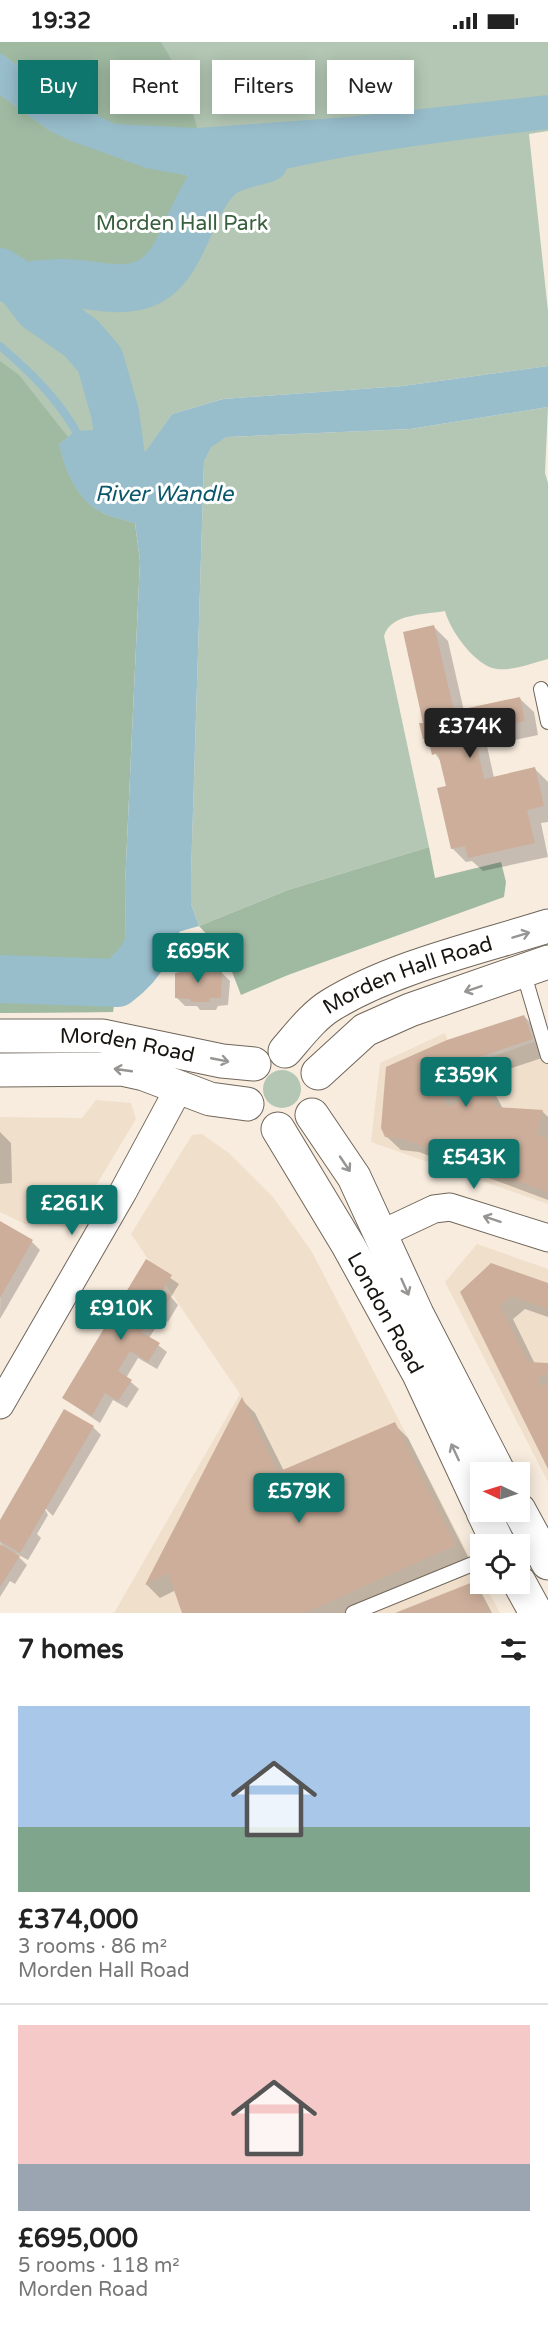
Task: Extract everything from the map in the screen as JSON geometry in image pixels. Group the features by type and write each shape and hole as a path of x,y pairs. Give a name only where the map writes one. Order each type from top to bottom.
{"highway":[{"name":"Morden Hall Road","path":"285,1051 329,1006 369,986 548,926"},
{"name":"Morden Hall Road","path":"318,1073 365,1030 410,1010 535,966"},
{"name":"Morden Road","path":"0,1036 102,1036 222,1061 254,1064"},
{"path":"285,1051 308,1060 318,1073 321,1095 312,1115 293,1128 278,1129 260,1121 247,1104 244,1091 246,1078 254,1064 272,1052 285,1051"},
{"name":"Morden Road","path":"0,1070 121,1069 144,1074 210,1099 247,1104"},
{"name":"London Road","path":"312,1115 354,1177 422,1324 493,1462"},
{"name":"London Road","path":"278,1129 343,1237 419,1374 470,1484"},
{"path":"526,1522 548,1563"},
{"path":"526,1594 536,1613"}],"street":[{"path":"0,1405 123,1192 179,1088"},
{"path":"381,1234 434,1209 450,1207 548,1238"}],"lane":[{"path":"541,689 548,722"},
{"path":"535,966 548,1056"},
{"path":"353,1613 470,1565"}],"shaded area":[{"path":"445,1033 457,1069 548,1037 548,1204 371,1142 380,1063"},
{"path":"96,1100 131,1103 136,1119 71,1227 25,1224 0,1212 0,1117 82,1118"},
{"path":"202,1134 229,1153 273,1197 312,1252 470,1558 470,1594 490,1594 500,1613 114,1613 240,1394 131,1234 192,1135"},
{"path":"477,1244 548,1269 548,1482 445,1282"}],"green space":[{"name":"Morden Hall Park","path":"0,42 548,42 548,131 529,134 548,311 548,366 403,386 223,399 172,414 136,466 125,417 93,431 76,431 102,513 135,523 125,884 126,963 115,992 113,1012 0,1013"},
{"path":"0,42 161,42 171,60 110,60 110,114 193,114 197,128 138,128 104,121 91,114 98,114 98,60 18,60 18,66 0,53"},
{"path":"0,95 18,108 18,114 26,114 50,131 197,179 151,260 139,270 119,277 62,269 34,272 33,276 24,276 24,273 9,269 0,262"},
{"path":"0,361 19,375 68,437 59,444 69,474 79,493 94,508 103,513 135,523 140,561 125,884 126,963 115,992 113,1012 0,1013"},
{"path":"548,407 545,473 548,483 548,659 513,668 492,668 477,659 463,644 445,611 401,619 388,628 384,636 429,847 288,890 199,926 191,904 191,874 204,462 211,446 227,437 410,429"},
{"path":"429,847 435,878 501,862 506,882 504,897 288,975 241,995 225,954 199,926 288,890"},
{"path":"282,1070 295,1076 301,1089 295,1102 282,1108 269,1102 263,1089 269,1076"}],"water":[{"path":"0,53 18,66 18,108 0,95"},
{"path":"548,95 548,129 419,145 334,159 208,189 190,176 146,168 50,131 26,114 95,114 115,124 197,128 376,114 414,114 414,110"},
{"name":"River Wandle","path":"548,366 548,407 410,429 227,437 211,447 204,462 191,874 191,904 199,926 157,938 139,966 126,963 125,884 140,561 135,523 107,515 86,501 69,474 59,444 76,431 93,430 97,420 115,413 125,417 136,465 172,414 223,399 403,386"}],"building":[{"path":"434,625 454,711 520,697 525,721 474,732 484,779 535,767 544,806 527,810 535,843 468,858 465,846 451,849 437,788 446,786 438,753 432,755 428,738 423,739 419,723 423,723 403,632"},
{"path":"192,963 205,964 210,972 222,971 221,998 210,998 209,1002 191,1002 190,999 175,998 175,973 186,971"},
{"path":"524,1015 533,1039 443,1069 449,1086 439,1091 447,1107 466,1099 457,1079 477,1070 496,1107 543,1110 537,1135 548,1139 548,1192 403,1139 385,1137 381,1128 386,1067 447,1040"},
{"path":"0,1221 33,1240 0,1298"},
{"path":"146,1259 172,1275 163,1290 171,1296 160,1315 153,1311 141,1332 160,1343 148,1362 130,1351 118,1371 132,1380 118,1401 105,1393 92,1416 62,1398"},
{"path":"491,1263 548,1283 548,1309 511,1296 500,1305 528,1362 548,1363 548,1374 537,1377 540,1386 548,1383 548,1469 460,1292"},
{"path":"242,1397 278,1472 395,1422 456,1545 305,1613 182,1613 168,1573 145,1585"},
{"path":"64,1409 94,1426 20,1553 0,1541 0,1520"},
{"path":"0,1544 20,1556 0,1587"},
{"path":"470,1583 470,1594 480,1594 490,1613 395,1613"}],"waterway":[{"name":"River Wandle","path":"21,286 72,283 124,288 144,284 158,276 169,264 201,200 222,174 237,166 265,159"},
{"name":"River Wandle","path":"0,272 21,286 38,308 81,338 100,360 115,413 124,478"},
{"path":"0,346 45,389 65,413 81,440"},
{"path":"0,979 117,983 142,958 152,939 162,905"}]}
